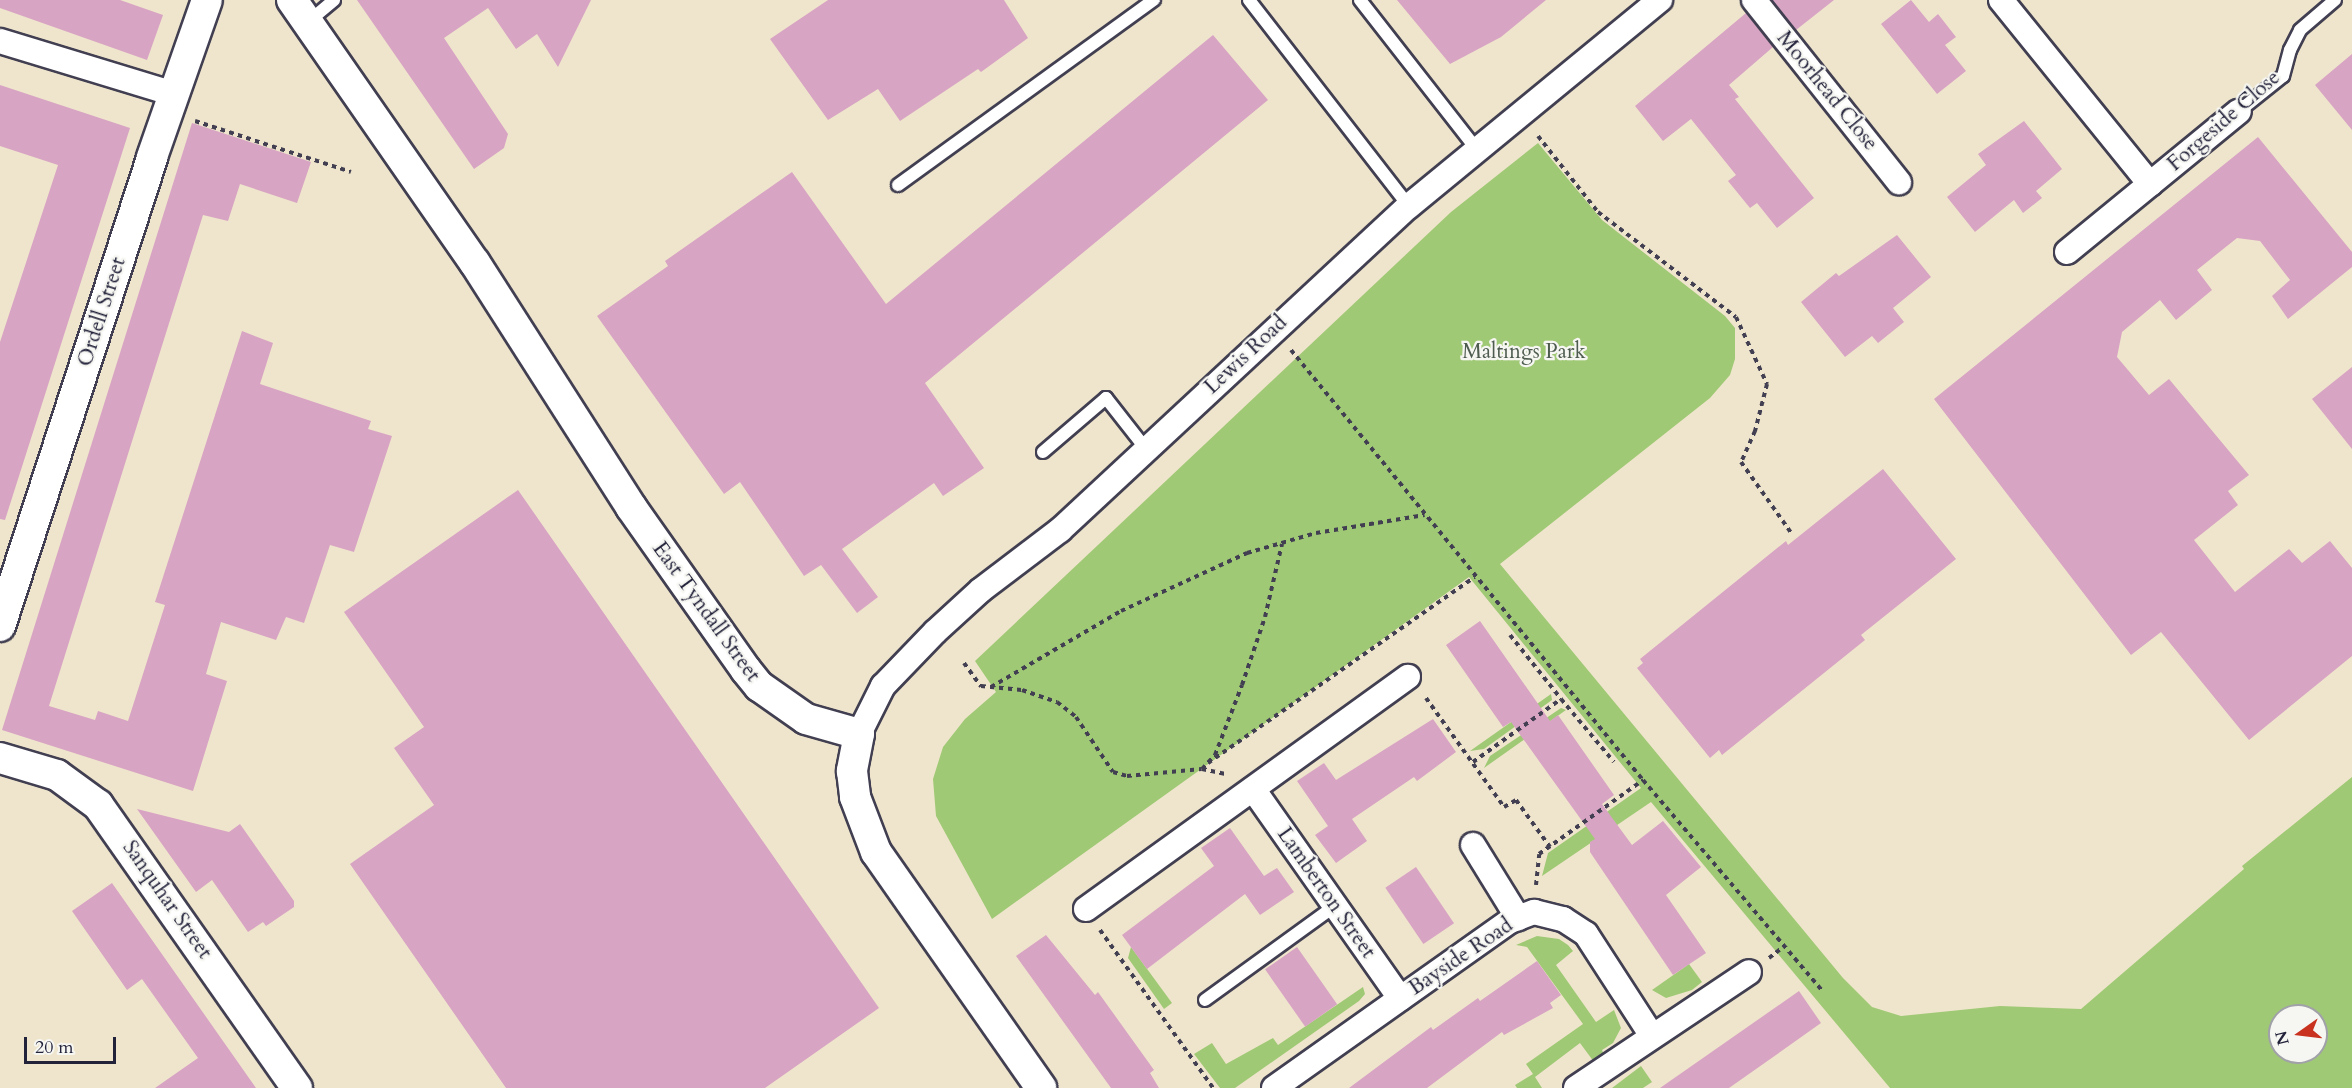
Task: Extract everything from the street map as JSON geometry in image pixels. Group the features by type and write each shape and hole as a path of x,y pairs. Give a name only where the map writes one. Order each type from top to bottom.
{"street":[{"name":"Ordell Street","path":"0,626 207,0"},
{"name":"Lewis Road","path":"859,734 883,686 909,657 981,590 1060,530 1409,206 1659,0"},
{"name":"Moorhead Close","path":"1754,0 1899,182"},
{"name":"Forgeside Close","path":"2001,0 2151,184"},
{"name":"East Tyndall Street","path":"300,11 475,263 631,507 746,670 759,686 806,718 859,734"},
{"path":"0,41 171,104"},
{"name":"Forgeside Close","path":"2067,252 2239,111"},
{"path":"1086,909 1408,677"},
{"path":"859,734 852,771 855,797 876,852 1041,1088"},
{"name":"Sanquhar Street","path":"0,758 57,775 98,805 297,1088"},
{"name":"Lamberton Street","path":"1253,789 1400,998"},
{"path":"1473,845 1526,915"},
{"name":"Bayside Road","path":"1274,1088 1400,998 1526,915 1563,919 1586,934 1652,1036"},
{"path":"1576,1088 1749,972"}],"lane":[{"path":"300,11 334,0"},
{"path":"898,185 1154,0"},
{"path":"1249,0 1409,206"},
{"path":"1359,0 1477,150"},
{"name":"Forgeside Close","path":"2239,111 2283,76 2290,50 2300,30 2335,0"},
{"path":"1043,452 1106,398 1146,449"},
{"path":"1205,1000 1335,906"}],"path":[{"path":"171,104 351,172"},
{"path":"1520,114 1598,212 1736,317 1767,384 1755,431 1741,462 1792,534"},
{"path":"1273,330 1643,780 1821,989"},
{"path":"991,687 1121,611 1247,553 1327,531 1425,515"},
{"path":"1202,769 1215,755 1261,628 1282,543"},
{"path":"1208,763 1475,577"},
{"path":"1510,635 1614,762"},
{"path":"964,663 981,686 1022,690 1057,702 1083,726 1113,772 1127,776 1202,769 1224,774 1234,768"},
{"path":"1408,677 1504,807 1516,800 1550,846"},
{"path":"1473,762 1561,699"},
{"path":"1526,915 1539,854 1643,780"},
{"path":"1086,909 1213,1088"}],"green space":[{"name":"Maltings Park","path":"1538,143 1602,220 1725,316 1735,328 1735,359 1730,375 1710,398 1500,564 1843,978 1872,1007 1901,1016 2000,1006 2081,1009 2244,869 2242,866 2352,777 2352,1088 1890,1088 1651,802 1542,876 1548,853 1641,788 1469,577 992,919 936,816 933,779 943,747 965,719 996,692 975,661 1451,212"},
{"path":"1551,694 1552,700 1484,749 1470,751"},
{"path":"1561,708 1566,710 1484,768 1490,756"},
{"path":"1537,936 1559,939 1568,945 1573,951 1556,965 1596,1022 1614,1010 1621,1028 1613,1043 1602,1050 1604,1055 1594,1062 1580,1043 1535,1077 1542,1088 1517,1088 1515,1085 1533,1074 1526,1064 1583,1024 1527,947 1516,945"},
{"path":"1131,947 1172,1003 1164,1009 1128,958"},
{"path":"1689,964 1702,982 1692,990 1666,998 1652,990"},
{"path":"1363,987 1365,994 1359,1001 1235,1088 1220,1088 1194,1054 1212,1043 1226,1064 1273,1038 1278,1045"},
{"path":"1641,1066 1652,1082 1643,1088 1612,1088"}],"building":[{"path":"0,0 120,0 163,15 147,60 0,8"},
{"path":"357,0 591,0 558,67 537,34 516,49 488,8 444,38 508,134 504,148 474,169"},
{"path":"828,0 1004,0 1028,38 981,72 978,69 900,121 878,89 828,120 770,39"},
{"path":"1397,0 1546,0 1501,37 1450,64"},
{"path":"1772,0 1834,0 1796,30"},
{"path":"1911,0 1929,22 1938,14 1956,37 1945,45 1966,71 1937,94 1881,24"},
{"path":"1746,13 1773,47 1729,85 1739,97 1735,99 1814,198 1777,228 1757,203 1750,208 1728,181 1736,175 1691,119 1663,141 1635,106"},
{"path":"1213,35 1268,100 925,383 984,468 943,496 934,483 842,549 878,597 857,613 821,565 804,576 740,482 724,494 597,316 668,266 665,261 792,172 886,304"},
{"path":"2352,54 2352,130 2315,85"},
{"path":"0,85 130,128 5,520 0,519 0,342 58,165 0,146"},
{"path":"2024,121 2062,169 2036,191 2042,198 2023,213 2014,200 1975,232 1947,197 1986,165 1978,154"},
{"path":"192,123 311,162 297,203 240,184 228,221 203,215 49,706 95,720 98,711 128,721 165,605 155,602 242,331 273,343 260,384 371,421 368,429 392,436 354,552 330,545 304,623 286,617 276,640 221,622 206,674 227,681 193,791 2,730"},
{"path":"2258,137 2352,252 2352,267 2288,319 2272,296 2290,280 2260,241 2237,238 2197,270 2212,290 2176,320 2160,300 2122,332 2117,357 2149,395 2169,379 2249,475 2228,491 2238,505 2194,540 2235,592 2289,549 2302,563 2330,541 2352,568 2352,656 2249,740 2161,632 2131,655 1934,399"},
{"path":"1897,235 1931,277 1893,308 1904,322 1878,343 1872,336 1845,357 1801,302 1836,273 1839,276"},
{"path":"2352,367 2352,449 2312,399"},
{"path":"1883,469 1956,559 1861,635 1865,640 1722,755 1719,750 1710,758 1637,668 1643,663 1640,659 1786,541 1788,545"},
{"path":"518,490 879,1008 765,1088 506,1088 350,864 434,805 394,748 424,727 344,612"},
{"path":"1480,621 1550,721 1558,715 1614,795 1602,804 1632,845 1663,821 1701,867 1666,895 1706,953 1673,975 1590,852 1590,842 1595,839 1511,722 1503,727 1446,645"},
{"path":"1433,719 1456,752 1417,781 1414,777 1352,819 1367,841 1336,863 1315,835 1328,826 1297,781 1324,763 1336,780"},
{"path":"137,809 229,832 240,824 294,901 294,907 266,926 263,922 248,932 212,880 196,892"},
{"path":"1230,828 1264,876 1277,868 1294,892 1260,915 1245,894 1147,969 1122,935 1214,866 1201,848"},
{"path":"1416,867 1454,923 1423,944 1385,888"},
{"path":"112,883 256,1088 155,1088 198,1058 142,979 127,990 72,911"},
{"path":"1046,935 1095,995 1098,992 1154,1070 1150,1073 1159,1088 1111,1088 1016,956"},
{"path":"1297,947 1337,1004 1305,1027 1265,969"},
{"path":"1537,961 1561,995 1550,1003 1553,1008 1504,1035 1502,1032 1427,1088 1349,1088 1431,1027 1433,1030 1478,998 1480,1001"},
{"path":"1799,991 1821,1023 1729,1088 1660,1088"}]}
